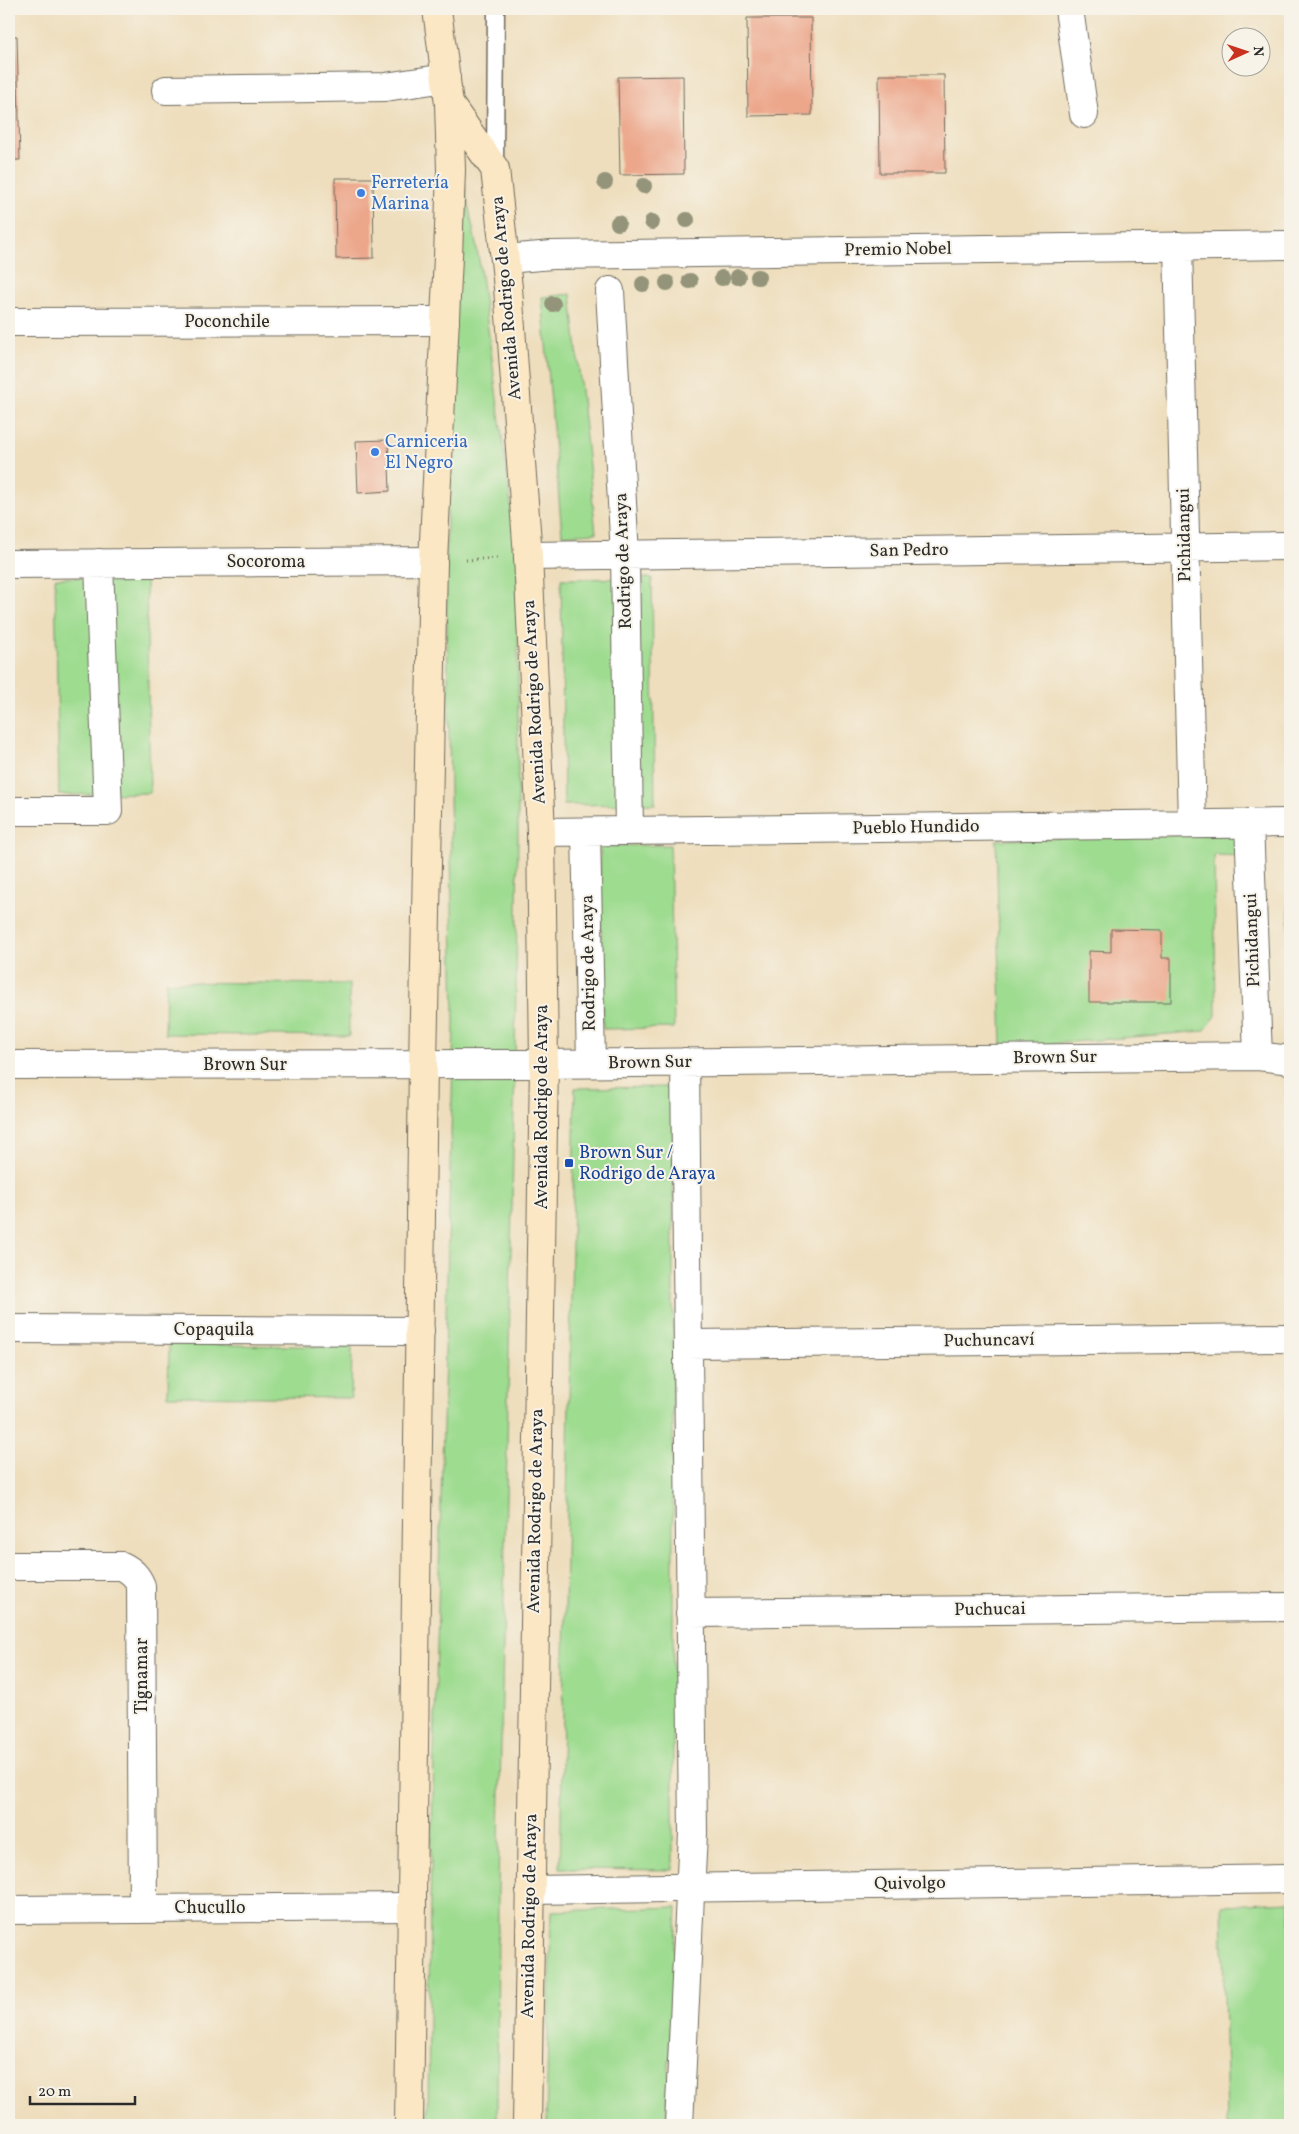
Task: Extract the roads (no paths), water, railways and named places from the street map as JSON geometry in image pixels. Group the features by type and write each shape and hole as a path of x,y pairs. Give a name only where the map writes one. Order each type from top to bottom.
{"main road":[{"name":"Avenida Rodrigo de Araya","path":"409,2125 423,1064 433,561 451,170 447,91 437,9"},
{"name":"Avenida Rodrigo de Araya","path":"447,91 495,169 506,259 528,556 541,832 544,1064 527,2125"}],"street":[{"path":"1069,9 1084,114"},
{"path":"166,90 385,87 447,91"},
{"name":"Premio Nobel","path":"506,259 552,255 1290,245"},
{"name":"Pichidangui","path":"1178,246 1192,824"},
{"name":"Rodrigo de Araya","path":"610,291 625,555 629,831"},
{"name":"Poconchile","path":"9,322 445,321"},
{"name":"San Pedro","path":"528,556 1290,546"},
{"name":"Socoroma","path":"9,564 433,561"},
{"path":"9,810 108,811 99,563"},
{"name":"Pueblo Hundido","path":"541,832 1290,823"},
{"name":"Pichidangui","path":"1248,824 1258,1056"},
{"name":"Rodrigo de Araya","path":"586,832 591,1063"},
{"name":"Brown Sur","path":"9,1065 544,1064 1258,1056 1290,1060"},
{"path":"679,2125 693,1833 685,1062"},
{"name":"Copaquila","path":"9,1329 420,1331"},
{"name":"Puchuncaví","path":"688,1344 1290,1338"},
{"name":"Tignamar","path":"9,1566 122,1566 132,1571 141,1586 143,1909"},
{"name":"Puchucai","path":"690,1613 1290,1607"},
{"name":"Quivolgo","path":"530,1890 1290,1879"},
{"name":"Chucullo","path":"9,1910 412,1907"}],"lane":[{"path":"495,169 496,9"}],"place":[{"name":"Ferretería Marina","path":"361,193"},
{"name":"Carniceria El Negro","path":"375,452"},
{"name":"Brown Sur / Rodrigo de Araya","path":"569,1163"}]}
